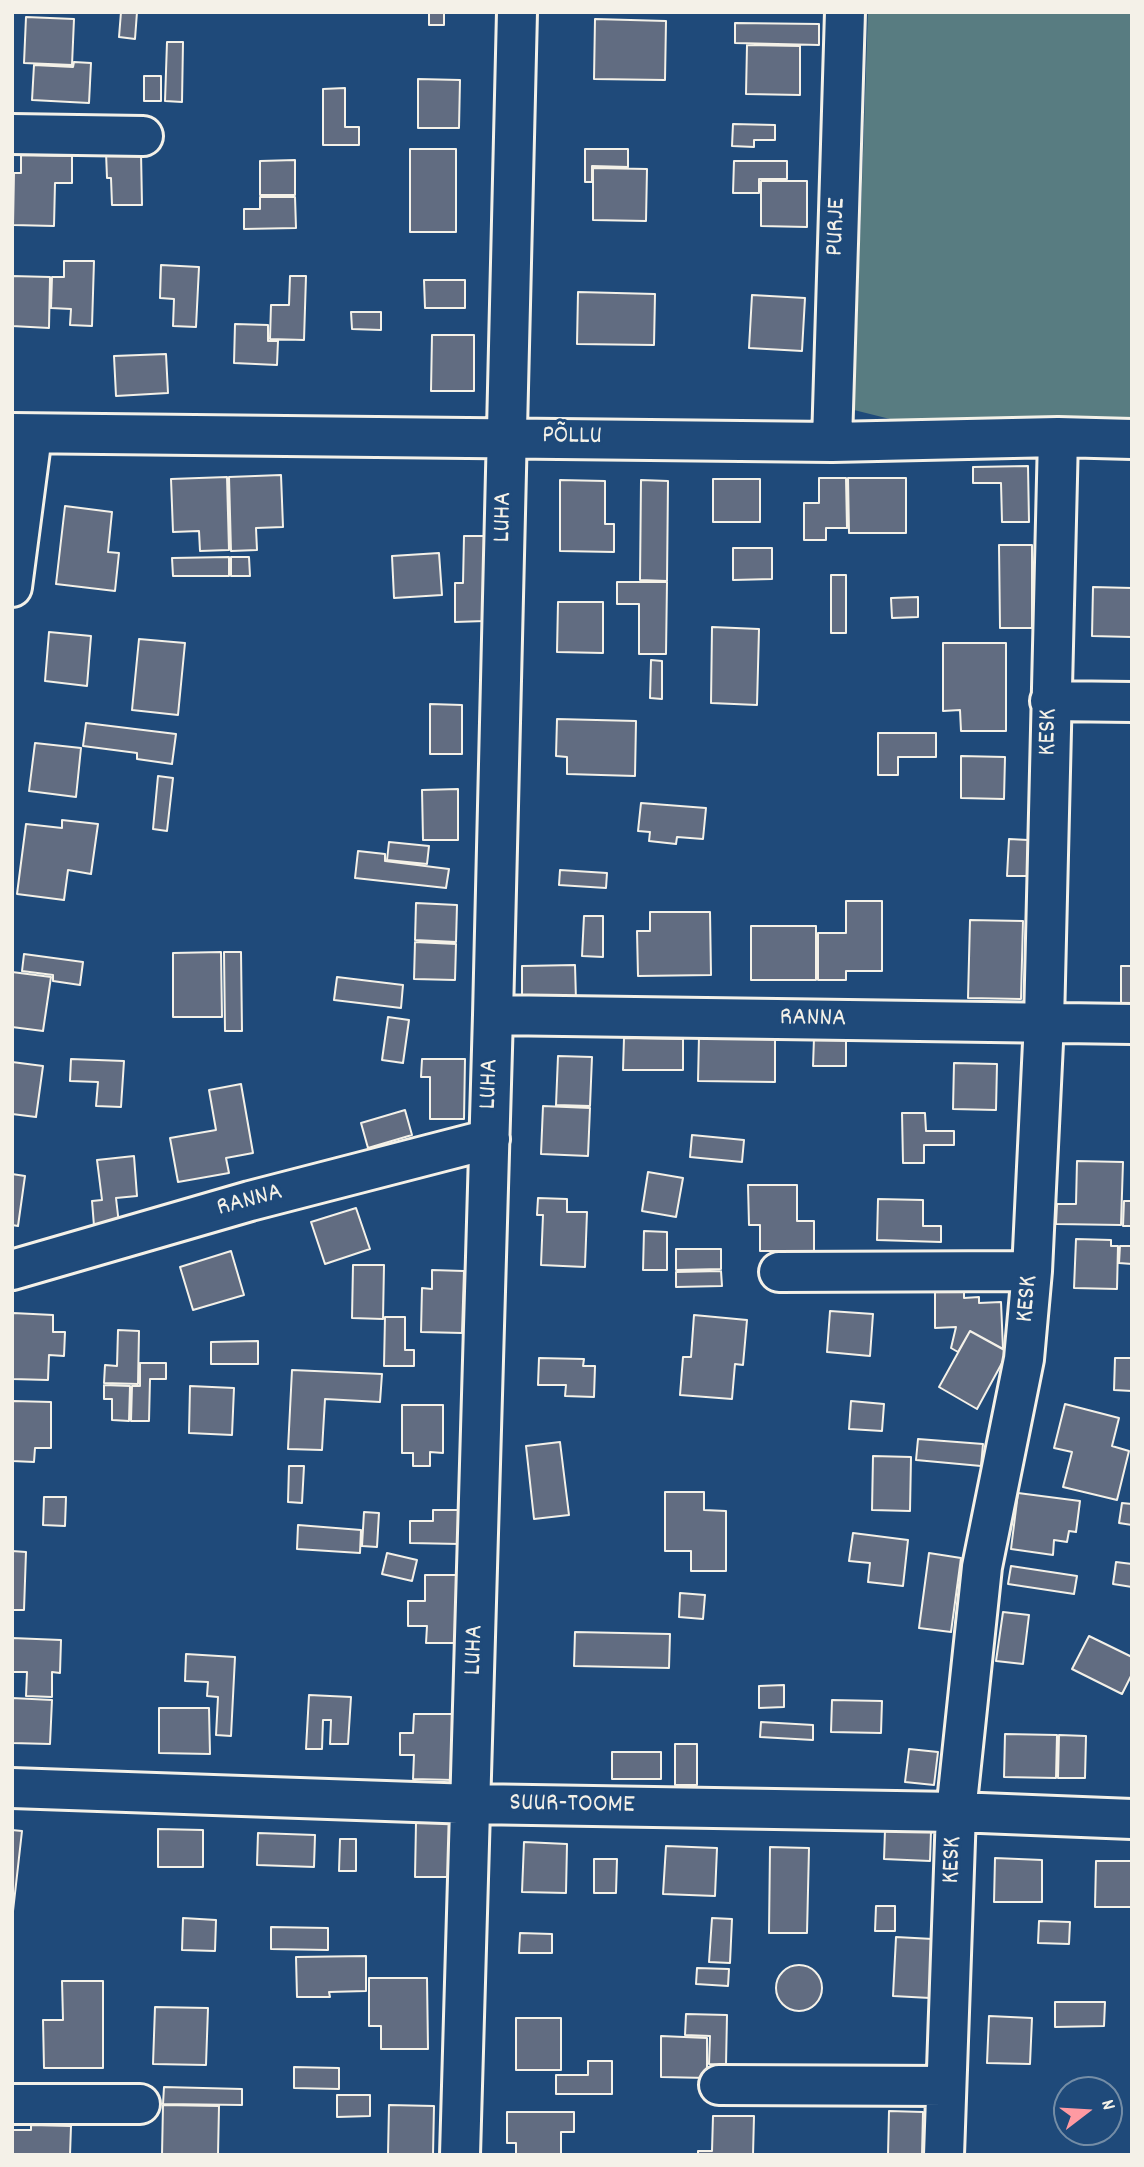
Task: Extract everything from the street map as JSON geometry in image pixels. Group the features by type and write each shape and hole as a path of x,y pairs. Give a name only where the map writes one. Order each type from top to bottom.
{"street":[{"name":"LUHA","path":"460,2155 494,1015 517,12"},
{"name":"PURJE","path":"832,442 845,12"},
{"path":"12,134 143,136"},
{"name":"PÕLLU","path":"22,434 832,442 1058,437 1132,439"},
{"path":"12,587 22,434"},
{"name":"KESK","path":"944,2155 956,1812 982,1567 1024,1359 1032,1271 1044,1022 1058,437"},
{"path":"1050,701 1132,702"},
{"name":"RANNA","path":"494,1015 1132,1024"},
{"name":"RANNA","path":"12,1270 250,1201 490,1139"},
{"path":"779,1272 1032,1271"},
{"name":"SUUR-TOOME","path":"12,1788 472,1804 956,1812 1132,1819"},
{"path":"719,2085 946,2087"},
{"path":"12,2104 140,2104"}],"green space":[{"path":"868,12 1132,12 1132,423 918,426 854,410"}],"building":[{"path":"121,12 137,12 135,39 119,37"},
{"path":"429,12 444,12 444,25 429,25"},
{"path":"26,17 74,19 72,65 24,63"},
{"path":"595,19 666,21 665,80 594,79"},
{"path":"735,23 819,24 819,45 735,43"},
{"path":"167,42 183,42 182,102 165,101"},
{"path":"747,45 800,46 800,95 746,94"},
{"path":"74,62 91,63 89,103 32,100 34,65 73,67"},
{"path":"144,76 161,76 161,101 144,101"},
{"path":"418,79 460,80 459,128 418,128"},
{"path":"345,88 345,127 359,127 359,145 323,145 323,89"},
{"path":"733,124 775,125 775,140 754,140 754,147 732,146"},
{"path":"410,149 456,149 456,232 410,232"},
{"path":"585,149 628,149 628,167 592,166 592,182 585,182"},
{"path":"106,152 141,152 142,205 112,205"},
{"path":"21,155 72,156 72,183 55,183 54,226 13,225 14,173 21,173"},
{"path":"295,160 295,195 260,195 260,161"},
{"path":"734,161 787,161 787,179 759,179 759,193 733,193"},
{"path":"593,168 647,169 646,221 593,220"},
{"path":"761,181 807,181 807,227 761,226"},
{"path":"260,197 295,197 296,228 244,229 244,209 260,209"},
{"path":"64,261 94,261 92,326 70,325 71,309 51,308 52,277 64,277"},
{"path":"161,265 199,267 196,327 173,326 174,299 160,298"},
{"path":"12,276 50,277 49,328 12,326"},
{"path":"290,276 306,276 304,340 270,339 271,305 289,305"},
{"path":"424,280 465,280 465,308 425,308"},
{"path":"578,292 655,294 654,345 577,344"},
{"path":"752,295 805,298 802,351 749,348"},
{"path":"351,312 381,312 381,330 352,329"},
{"path":"235,324 268,325 268,341 278,341 277,365 234,363"},
{"path":"432,335 474,335 474,391 431,391"},
{"path":"166,354 168,393 116,396 114,356"},
{"path":"1028,466 1029,522 1002,522 1001,483 973,483 973,467"},
{"path":"281,475 283,527 256,528 257,550 231,551 229,477"},
{"path":"227,477 229,550 200,551 199,531 173,532 171,479"},
{"path":"819,478 846,478 847,528 826,528 826,540 804,540 804,503 819,503"},
{"path":"848,478 906,478 906,533 849,533"},
{"path":"713,479 760,479 760,522 713,522"},
{"path":"560,480 605,481 605,524 614,524 614,552 560,551"},
{"path":"641,480 668,481 667,581 640,580"},
{"path":"65,506 112,512 108,552 119,553 115,591 56,584"},
{"path":"464,536 484,536 485,621 455,622 455,583 463,583"},
{"path":"999,545 1032,545 1032,628 1000,628"},
{"path":"733,548 772,548 772,579 733,580"},
{"path":"439,553 442,595 394,598 392,556"},
{"path":"229,557 229,576 173,576 172,558"},
{"path":"231,557 249,557 250,576 231,576"},
{"path":"831,575 846,575 846,633 831,633"},
{"path":"617,582 667,582 666,654 639,654 639,604 617,604"},
{"path":"1093,587 1132,588 1132,637 1092,636"},
{"path":"918,597 918,617 892,618 891,598"},
{"path":"558,602 603,602 603,653 557,652"},
{"path":"712,627 759,629 757,705 711,703"},
{"path":"49,632 91,636 87,686 45,681"},
{"path":"139,639 185,643 178,715 132,710"},
{"path":"943,643 1006,643 1006,731 961,731 960,710 943,711"},
{"path":"651,660 662,661 662,699 650,698"},
{"path":"430,704 462,705 462,754 430,754"},
{"path":"557,719 636,721 635,776 567,774 567,757 556,756"},
{"path":"86,723 176,734 172,764 137,759 137,753 83,746"},
{"path":"878,733 936,733 936,757 898,757 898,775 878,775"},
{"path":"35,743 81,748 76,797 29,791"},
{"path":"961,756 1005,757 1004,799 961,798"},
{"path":"158,776 173,778 167,831 153,829"},
{"path":"458,789 458,840 423,840 422,790"},
{"path":"641,803 706,808 703,839 677,837 676,844 649,841 650,832 638,831"},
{"path":"62,820 98,824 91,874 68,870 64,900 17,894 26,824 62,828"},
{"path":"1009,839 1028,840 1027,876 1007,876"},
{"path":"389,842 429,846 427,864 387,860"},
{"path":"358,851 385,854 385,861 449,869 446,888 355,878"},
{"path":"560,870 607,873 606,888 559,885"},
{"path":"846,901 882,901 882,971 846,971 846,980 818,980 818,933 846,933"},
{"path":"416,903 457,905 456,942 415,940"},
{"path":"650,912 710,912 711,975 638,976 637,931 650,931"},
{"path":"584,916 603,916 603,957 582,956"},
{"path":"970,920 1023,921 1021,999 968,998"},
{"path":"751,926 816,926 816,980 751,980"},
{"path":"415,942 456,944 455,980 414,979"},
{"path":"221,952 222,1017 173,1017 173,953"},
{"path":"224,952 241,952 242,1031 225,1031"},
{"path":"24,954 83,962 80,985 53,981 53,975 22,971"},
{"path":"575,965 576,1000 522,1000 522,966"},
{"path":"1121,966 1132,966 1132,1006 1121,1006"},
{"path":"12,972 51,977 43,1031 12,1027"},
{"path":"337,977 403,985 401,1008 334,1000"},
{"path":"388,1017 409,1020 403,1063 382,1060"},
{"path":"699,1036 775,1038 775,1082 698,1081"},
{"path":"624,1038 683,1039 683,1070 623,1070"},
{"path":"814,1038 846,1039 846,1066 813,1066"},
{"path":"558,1056 592,1057 590,1106 556,1105"},
{"path":"71,1059 124,1061 121,1107 96,1106 98,1082 70,1081"},
{"path":"422,1059 465,1059 464,1119 430,1119 430,1077 421,1077"},
{"path":"12,1062 43,1066 36,1117 12,1114"},
{"path":"954,1063 997,1064 996,1110 953,1109"},
{"path":"241,1084 253,1153 226,1158 229,1173 178,1182 170,1138 216,1130 209,1090"},
{"path":"543,1106 590,1108 588,1156 541,1154"},
{"path":"405,1110 412,1135 368,1148 361,1123"},
{"path":"902,1113 925,1113 926,1131 954,1131 954,1145 924,1145 924,1163 903,1163"},
{"path":"692,1135 744,1140 742,1162 690,1157"},
{"path":"134,1156 137,1196 116,1198 119,1224 94,1226 92,1201 102,1200 97,1160"},
{"path":"1077,1161 1123,1162 1121,1225 1056,1224 1057,1204 1076,1204"},
{"path":"648,1172 683,1178 676,1217 642,1211"},
{"path":"12,1174 25,1176 18,1226 12,1225"},
{"path":"748,1185 797,1185 797,1221 814,1221 814,1251 760,1251 760,1225 749,1225"},
{"path":"538,1198 567,1199 567,1212 587,1212 585,1267 541,1265 543,1215 537,1215"},
{"path":"878,1199 923,1200 923,1226 941,1226 941,1242 877,1240"},
{"path":"1124,1201 1132,1201 1132,1226 1123,1226"},
{"path":"356,1208 370,1249 325,1264 311,1222"},
{"path":"644,1231 667,1232 667,1270 643,1270"},
{"path":"1076,1239 1111,1240 1111,1246 1118,1246 1117,1289 1074,1288"},
{"path":"1120,1246 1132,1246 1132,1264 1119,1263"},
{"path":"676,1249 721,1249 721,1269 676,1270"},
{"path":"231,1251 244,1295 193,1310 180,1267"},
{"path":"353,1265 384,1265 383,1319 352,1318"},
{"path":"432,1270 464,1271 462,1333 421,1332 422,1288 432,1289"},
{"path":"721,1271 722,1286 676,1287 676,1272"},
{"path":"964,1290 964,1298 979,1297 979,1303 1001,1302 1003,1349 970,1331 958,1352 951,1348 956,1327 935,1328 935,1291"},
{"path":"830,1311 873,1314 870,1356 827,1352"},
{"path":"13,1313 53,1315 53,1332 65,1332 64,1356 49,1355 48,1380 12,1379"},
{"path":"694,1315 747,1320 743,1365 735,1364 732,1399 680,1395 683,1357 691,1357"},
{"path":"385,1317 405,1317 405,1350 414,1350 414,1366 384,1366"},
{"path":"118,1330 139,1331 138,1384 104,1383 105,1365 117,1366"},
{"path":"970,1331 1008,1352 977,1409 939,1387"},
{"path":"258,1341 258,1364 211,1364 211,1342"},
{"path":"1132,1342 1132,1391 1114,1390 1115,1358 1131,1358"},
{"path":"539,1358 584,1359 583,1366 595,1366 594,1397 565,1396 566,1385 538,1385"},
{"path":"140,1363 166,1363 166,1379 150,1379 149,1421 131,1421 132,1386 140,1386"},
{"path":"292,1370 382,1374 380,1402 325,1399 322,1450 288,1449"},
{"path":"104,1385 130,1386 129,1421 112,1420 112,1399 104,1399"},
{"path":"190,1386 234,1388 232,1435 189,1433"},
{"path":"13,1401 51,1402 51,1448 35,1448 34,1462 12,1461"},
{"path":"851,1401 884,1404 882,1431 849,1429"},
{"path":"1065,1404 1119,1418 1112,1446 1129,1451 1117,1500 1063,1487 1072,1452 1054,1448"},
{"path":"402,1405 443,1405 443,1453 430,1452 430,1466 413,1466 413,1453 402,1453"},
{"path":"918,1439 983,1444 981,1466 916,1460"},
{"path":"560,1442 569,1515 534,1519 526,1446"},
{"path":"873,1456 911,1457 910,1511 872,1510"},
{"path":"289,1466 304,1466 302,1503 288,1502"},
{"path":"665,1492 704,1492 704,1510 726,1511 726,1571 691,1571 691,1551 665,1551"},
{"path":"1018,1493 1080,1501 1076,1532 1069,1531 1067,1542 1054,1540 1053,1555 1011,1549"},
{"path":"44,1497 66,1497 65,1526 43,1525"},
{"path":"1122,1503 1132,1504 1132,1525 1119,1523"},
{"path":"433,1510 461,1510 460,1544 410,1543 410,1521 433,1521"},
{"path":"364,1512 379,1513 377,1547 362,1546"},
{"path":"298,1525 361,1530 360,1553 297,1549"},
{"path":"853,1533 908,1540 903,1586 868,1582 870,1563 849,1561"},
{"path":"12,1551 26,1552 24,1610 12,1610"},
{"path":"387,1553 417,1560 412,1581 382,1574"},
{"path":"929,1553 961,1558 951,1632 919,1628"},
{"path":"1116,1562 1132,1564 1132,1587 1113,1584"},
{"path":"1011,1566 1077,1576 1074,1594 1008,1584"},
{"path":"425,1575 458,1575 458,1643 426,1643 427,1626 408,1626 408,1601 425,1601"},
{"path":"680,1593 705,1595 703,1619 679,1617"},
{"path":"1003,1612 1029,1615 1023,1664 996,1661"},
{"path":"575,1632 670,1634 669,1668 574,1666"},
{"path":"1089,1636 1132,1657 1132,1674 1122,1694 1072,1669"},
{"path":"12,1638 61,1640 60,1673 52,1672 52,1697 26,1696 27,1672 12,1672"},
{"path":"186,1654 235,1657 231,1736 216,1735 218,1697 207,1696 208,1682 185,1681"},
{"path":"784,1685 784,1707 759,1708 759,1686"},
{"path":"309,1695 351,1697 348,1744 330,1744 331,1720 323,1720 322,1749 306,1749"},
{"path":"12,1698 52,1700 50,1744 12,1743"},
{"path":"832,1700 882,1701 881,1733 831,1732"},
{"path":"159,1708 209,1708 210,1754 159,1753"},
{"path":"414,1714 454,1714 453,1780 413,1779 414,1755 400,1755 400,1733 413,1733"},
{"path":"761,1722 813,1725 813,1740 760,1737"},
{"path":"1005,1734 1057,1735 1056,1778 1004,1777"},
{"path":"1059,1735 1086,1736 1085,1778 1058,1778"},
{"path":"675,1744 697,1744 697,1785 675,1785"},
{"path":"909,1749 938,1752 934,1785 905,1782"},
{"path":"612,1752 661,1752 661,1779 612,1779"},
{"path":"416,1822 451,1823 450,1877 415,1877"},
{"path":"158,1829 203,1830 203,1867 158,1867"},
{"path":"12,1830 22,1831 12,1920"},
{"path":"885,1830 931,1832 930,1861 884,1859"},
{"path":"258,1833 315,1835 314,1867 257,1865"},
{"path":"340,1839 356,1839 356,1871 339,1871"},
{"path":"524,1842 567,1844 566,1893 522,1892"},
{"path":"666,1846 717,1848 715,1896 663,1894"},
{"path":"770,1847 809,1848 807,1933 769,1933"},
{"path":"995,1858 1042,1860 1042,1902 994,1902"},
{"path":"594,1859 617,1859 616,1893 594,1893"},
{"path":"1096,1861 1132,1861 1132,1907 1095,1907"},
{"path":"876,1906 895,1906 895,1931 875,1931"},
{"path":"183,1918 216,1920 215,1951 182,1950"},
{"path":"712,1918 732,1919 730,1963 709,1962"},
{"path":"1039,1921 1070,1922 1069,1944 1038,1943"},
{"path":"271,1927 328,1928 328,1950 271,1949"},
{"path":"520,1933 552,1934 552,1953 519,1953"},
{"path":"896,1937 933,1939 930,1998 893,1996"},
{"path":"366,1956 366,1991 329,1992 330,1997 297,1997 296,1957"},
{"path":"799,1965 815,1972 822,1988 815,2004 799,2011 783,2004 776,1988 783,1972"},
{"path":"697,1968 729,1969 728,1986 696,1984"},
{"path":"369,1978 427,1978 428,2049 381,2049 381,2026 369,2026"},
{"path":"62,1981 103,1981 103,2068 44,2068 43,2020 63,2020"},
{"path":"1055,2002 1105,2002 1104,2026 1055,2027"},
{"path":"155,2007 208,2008 206,2065 153,2064"},
{"path":"686,2014 727,2015 726,2065 709,2064 710,2036 685,2035"},
{"path":"989,2016 1032,2018 1030,2064 987,2063"},
{"path":"516,2018 561,2018 561,2070 516,2070"},
{"path":"661,2036 707,2038 707,2078 661,2077"},
{"path":"588,2061 612,2061 612,2094 556,2094 556,2075 588,2075"},
{"path":"294,2067 339,2068 339,2089 294,2088"},
{"path":"164,2087 242,2089 242,2105 163,2104"},
{"path":"337,2095 370,2095 370,2116 337,2117"},
{"path":"163,2105 219,2106 218,2155 162,2155"},
{"path":"389,2105 434,2106 433,2155 388,2155"},
{"path":"889,2111 923,2112 922,2155 888,2155"},
{"path":"507,2112 574,2112 574,2132 561,2132 561,2155 516,2155 516,2143 507,2143"},
{"path":"713,2116 754,2116 753,2155 698,2155 698,2151 712,2151"},
{"path":"31,2125 71,2126 70,2155 12,2155 12,2130 31,2130"}]}
